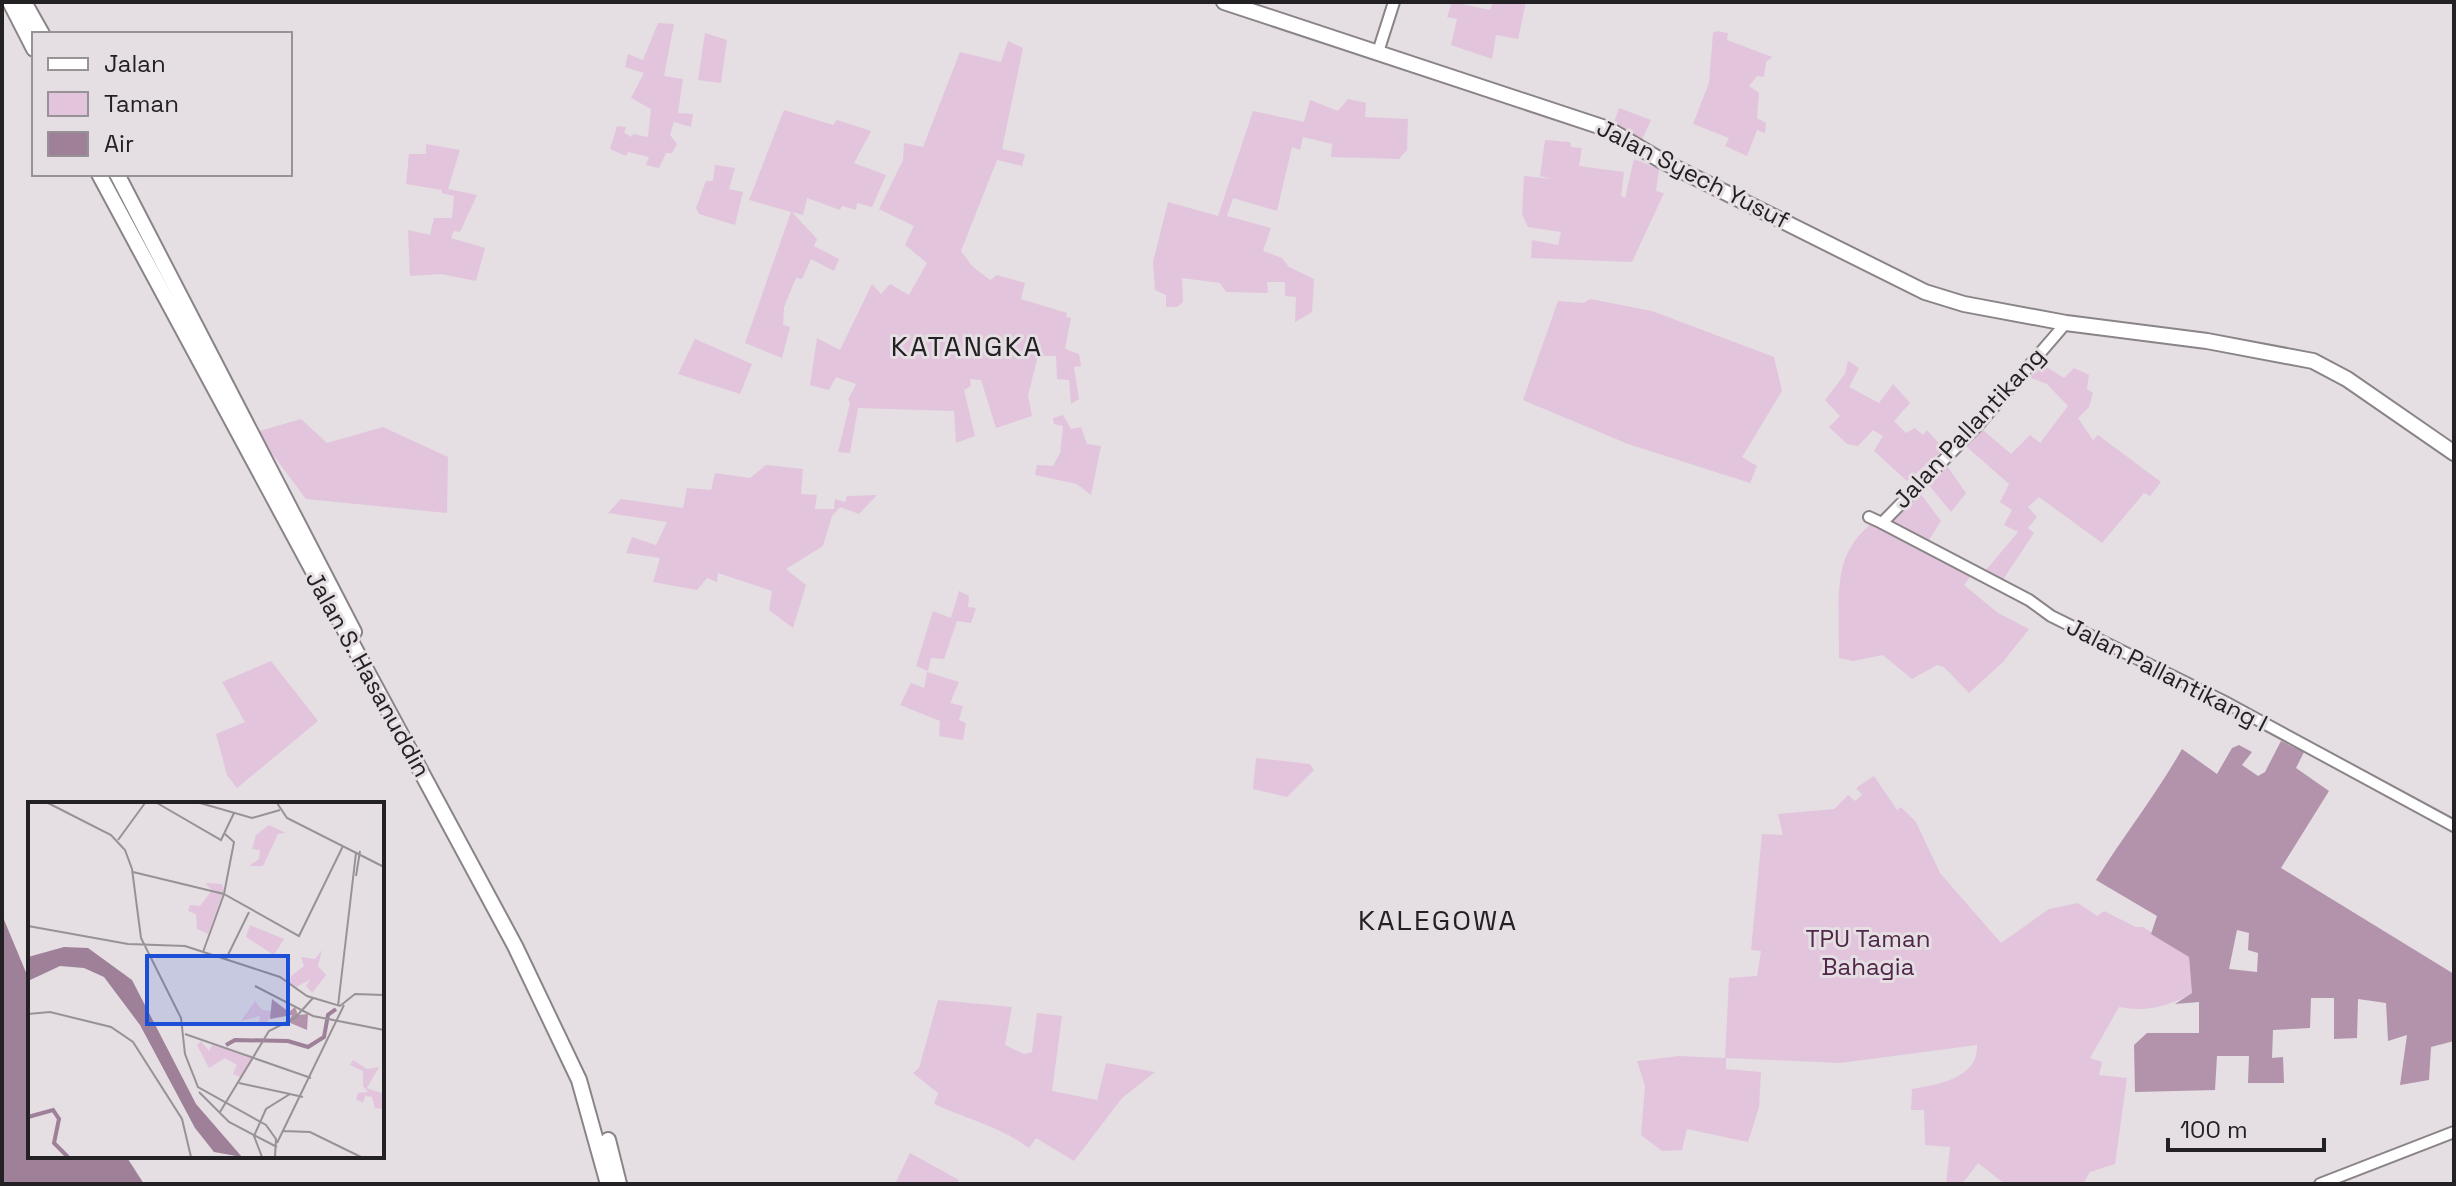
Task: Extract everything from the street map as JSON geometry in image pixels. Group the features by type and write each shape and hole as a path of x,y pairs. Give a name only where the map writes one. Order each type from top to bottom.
{"main road":[{"path":"10,2 32,45"},
{"path":"24,2 41,32"},
{"name":"Jalan Syech Yusuf","path":"1224,2 1608,129 1662,161 1925,292 1964,304 2066,323 2207,341 2313,361 2347,379 2454,453"},
{"name":"Jalan S. Hasanuddin","path":"100,176 345,624 540,995 587,1076 619,1184"},
{"name":"Jalan S. Hasanuddin","path":"118,176 321,580"},
{"name":"Jalan S. Hasanuddin","path":"540,995 579,1080 608,1184"}],"street":[{"path":"1378,52 1394,2"},
{"name":"Jalan Pallantikang","path":"1869,517 1882,523 1980,423 2066,323"},
{"name":"Jalan Pallantikang I","path":"1882,523 2029,600 2051,616 2223,701 2454,826"},
{"path":"2320,1184 2454,1132"}],"green space":[{"path":"1452,2 1490,10 1493,2 1526,2 1518,39 1496,35 1492,59 1451,45 1457,19 1447,17"},
{"path":"658,23 674,24 664,76 683,79 678,113 693,114 691,127 674,122 670,135 677,144 672,153 666,153 659,168 646,165 649,157 628,152 626,156 610,149 617,126 626,127 624,133 632,137 633,134 648,137 651,109 631,98 644,73 625,67 628,54 643,60"},
{"path":"705,33 727,40 721,83 698,80"},
{"path":"1713,33 1728,33 1727,40 1772,57 1766,62 1764,77 1757,76 1749,86 1759,93 1757,118 1766,123 1765,133 1757,130 1747,156 1725,146 1729,138 1693,124 1709,83"},
{"path":"1008,41 1023,48 1002,149 1025,154 1022,166 997,160 961,251 972,266 990,280 997,275 1025,283 1021,299 1067,313 1066,317 1071,318 1065,349 1079,354 1081,366 1074,367 1079,399 1071,404 1069,380 1057,379 1056,356 1038,356 1028,395 1032,416 996,428 981,380 970,379 971,386 964,390 975,436 956,443 954,411 858,408 850,453 838,452 850,403 848,400 856,384 836,377 829,390 810,385 817,338 840,350 872,284 881,294 890,284 909,295 927,263 905,245 914,226 879,209 903,160 904,143 923,147 960,52 1001,62"},
{"path":"1348,99 1366,103 1365,117 1408,119 1407,150 1399,159 1331,157 1332,144 1303,137 1300,150 1292,147 1277,211 1233,198 1227,216 1271,228 1263,251 1282,258 1289,267 1314,279 1312,312 1295,322 1296,297 1285,296 1285,282 1267,282 1268,293 1226,292 1220,283 1182,278 1183,302 1177,307 1166,307 1166,295 1155,290 1153,262 1168,202 1218,216 1253,111 1304,122 1310,100 1338,111"},
{"path":"1619,108 1651,120 1641,142 1613,125"},
{"path":"784,110 833,125 837,120 871,131 854,163 886,175 872,207 857,203 856,210 842,206 840,210 807,198 803,215 792,212 817,239 814,246 839,259 834,271 811,259 802,279 796,278 784,307 783,325 790,327 782,358 745,343 791,212 749,200"},
{"path":"1545,140 1570,142 1571,147 1582,148 1579,166 1624,172 1621,196 1625,198 1634,159 1659,169 1656,191 1664,193 1632,262 1531,258 1532,240 1558,245 1561,232 1528,227 1522,214 1524,176 1552,179 1540,176"},
{"path":"426,144 460,150 448,189 477,195 460,232 454,231 451,238 485,248 476,281 441,274 410,276 408,230 430,235 434,218 452,218 454,196 442,193 442,190 406,184 409,154 426,154"},
{"path":"715,165 735,168 729,189 743,192 735,225 699,214 696,208 706,181 713,181"},
{"path":"1590,299 1652,311 1774,357 1782,391 1742,457 1757,466 1750,483 1628,444 1523,400 1558,301 1584,303"},
{"path":"695,339 752,364 740,394 678,374"},
{"path":"1848,361 1859,368 1849,387 1879,403 1893,384 1910,403 1894,421 1906,433 1915,428 1923,435 1927,430 1944,449 1907,481 1874,451 1883,436 1873,430 1858,446 1847,444 1829,427 1840,416 1825,400 1845,374"},
{"path":"2040,363 2064,378 2074,368 2089,375 2087,389 2093,393 2089,407 2078,418 2093,440 2098,435 2161,482 2150,496 2144,493 2102,543 2039,497 2028,507 2037,517 2028,528 2034,533 2002,581 1986,570 2018,532 2004,525 2012,510 2000,502 2009,484 1967,447 1983,430 2011,454 2030,435 2040,443 2068,406 2047,384 2029,377"},
{"path":"1063,415 1071,429 1081,427 1087,444 1101,446 1091,495 1077,484 1035,475 1037,465 1053,466 1060,453 1063,426 1054,424 1053,418"},
{"path":"301,419 327,443 383,427 448,457 447,513 306,499 256,432"},
{"path":"766,465 803,469 801,494 817,495 815,509 834,509 835,499 845,502 847,496 877,495 859,514 840,507 832,516 823,546 786,569 806,585 793,628 769,610 772,591 718,573 717,582 707,578 697,590 653,582 660,558 626,553 632,537 656,545 667,522 608,513 621,499 683,508 687,488 711,490 715,473 750,478"},
{"path":"1947,466 1966,493 1951,512 1928,484"},
{"path":"1920,493 1941,521 1922,551 1972,574 1964,585 1998,613 2029,629 2003,662 1969,693 1944,667 1937,665 1912,679 1883,655 1853,661 1839,658 1839,600 1845,559 1854,542 1869,526"},
{"path":"959,591 969,596 968,607 976,608 971,623 957,621 944,659 931,658 928,671 916,666 933,611 951,618"},
{"path":"271,661 318,721 237,788 227,775 216,734 245,722 222,682"},
{"path":"927,672 959,682 950,703 963,706 959,720 966,723 963,740 939,736 940,721 900,705 911,683 924,688"},
{"path":"1256,758 1310,764 1314,770 1287,797 1253,789"},
{"name":"TPU Taman Bahagia","path":"1874,776 1897,810 1901,807 1916,822 1940,873 2001,943 2049,909 2078,903 2097,916 2104,911 2136,927 2143,927 2189,957 2192,993 2157,1007 2119,1007 2090,1058 2102,1062 2099,1075 2127,1078 2115,1164 2090,1172 2083,1184 2005,1184 1978,1163 1962,1184 1946,1184 1950,1147 1925,1145 1924,1110 1911,1110 1912,1089 1944,1082 1964,1072 1976,1056 1977,1045 1840,1063 1726,1058 1726,1069 1761,1072 1759,1107 1748,1142 1687,1129 1682,1150 1662,1151 1641,1135 1645,1086 1637,1061 1679,1056 1725,1058 1729,978 1757,976 1761,951 1751,950 1762,834 1783,835 1778,814 1834,809 1848,795 1855,801 1862,795 1856,788"},
{"path":"938,1000 1012,1007 1005,1045 1024,1054 1032,1052 1037,1013 1062,1016 1052,1091 1097,1100 1106,1063 1155,1072 1122,1098 1074,1161 1036,1138 1029,1148 995,1129 934,1104 938,1093 913,1073 919,1068"},
{"path":"910,1153 959,1180 957,1184 895,1184"}],"shaded area":[{"path":"2281,741 2304,752 2296,768 2329,791 2281,868 2454,974 2454,1041 2431,1047 2429,1080 2400,1085 2407,1035 2388,1041 2386,1003 2358,999 2357,1038 2334,1039 2334,998 2311,998 2310,1028 2273,1030 2272,1058 2283,1057 2284,1083 2248,1083 2249,1056 2217,1056 2215,1090 2135,1092 2134,1045 2147,1033 2199,1033 2199,1002 2175,1004 2192,993 2189,957 2151,934 2157,916 2096,880 2182,749 2217,774 2232,748 2239,745 2252,752 2242,765 2258,776 2265,772","holes":["2237,930 2249,933 2248,950 2258,953 2257,972 2229,969"]}],"water":[{"path":"2,915 28,977 28,1158 127,1158 144,1184 2,1184"}],"district":[{"name":"KATANGKA","path":"967,346"},
{"name":"KALEGOWA","path":"1438,920"}]}
